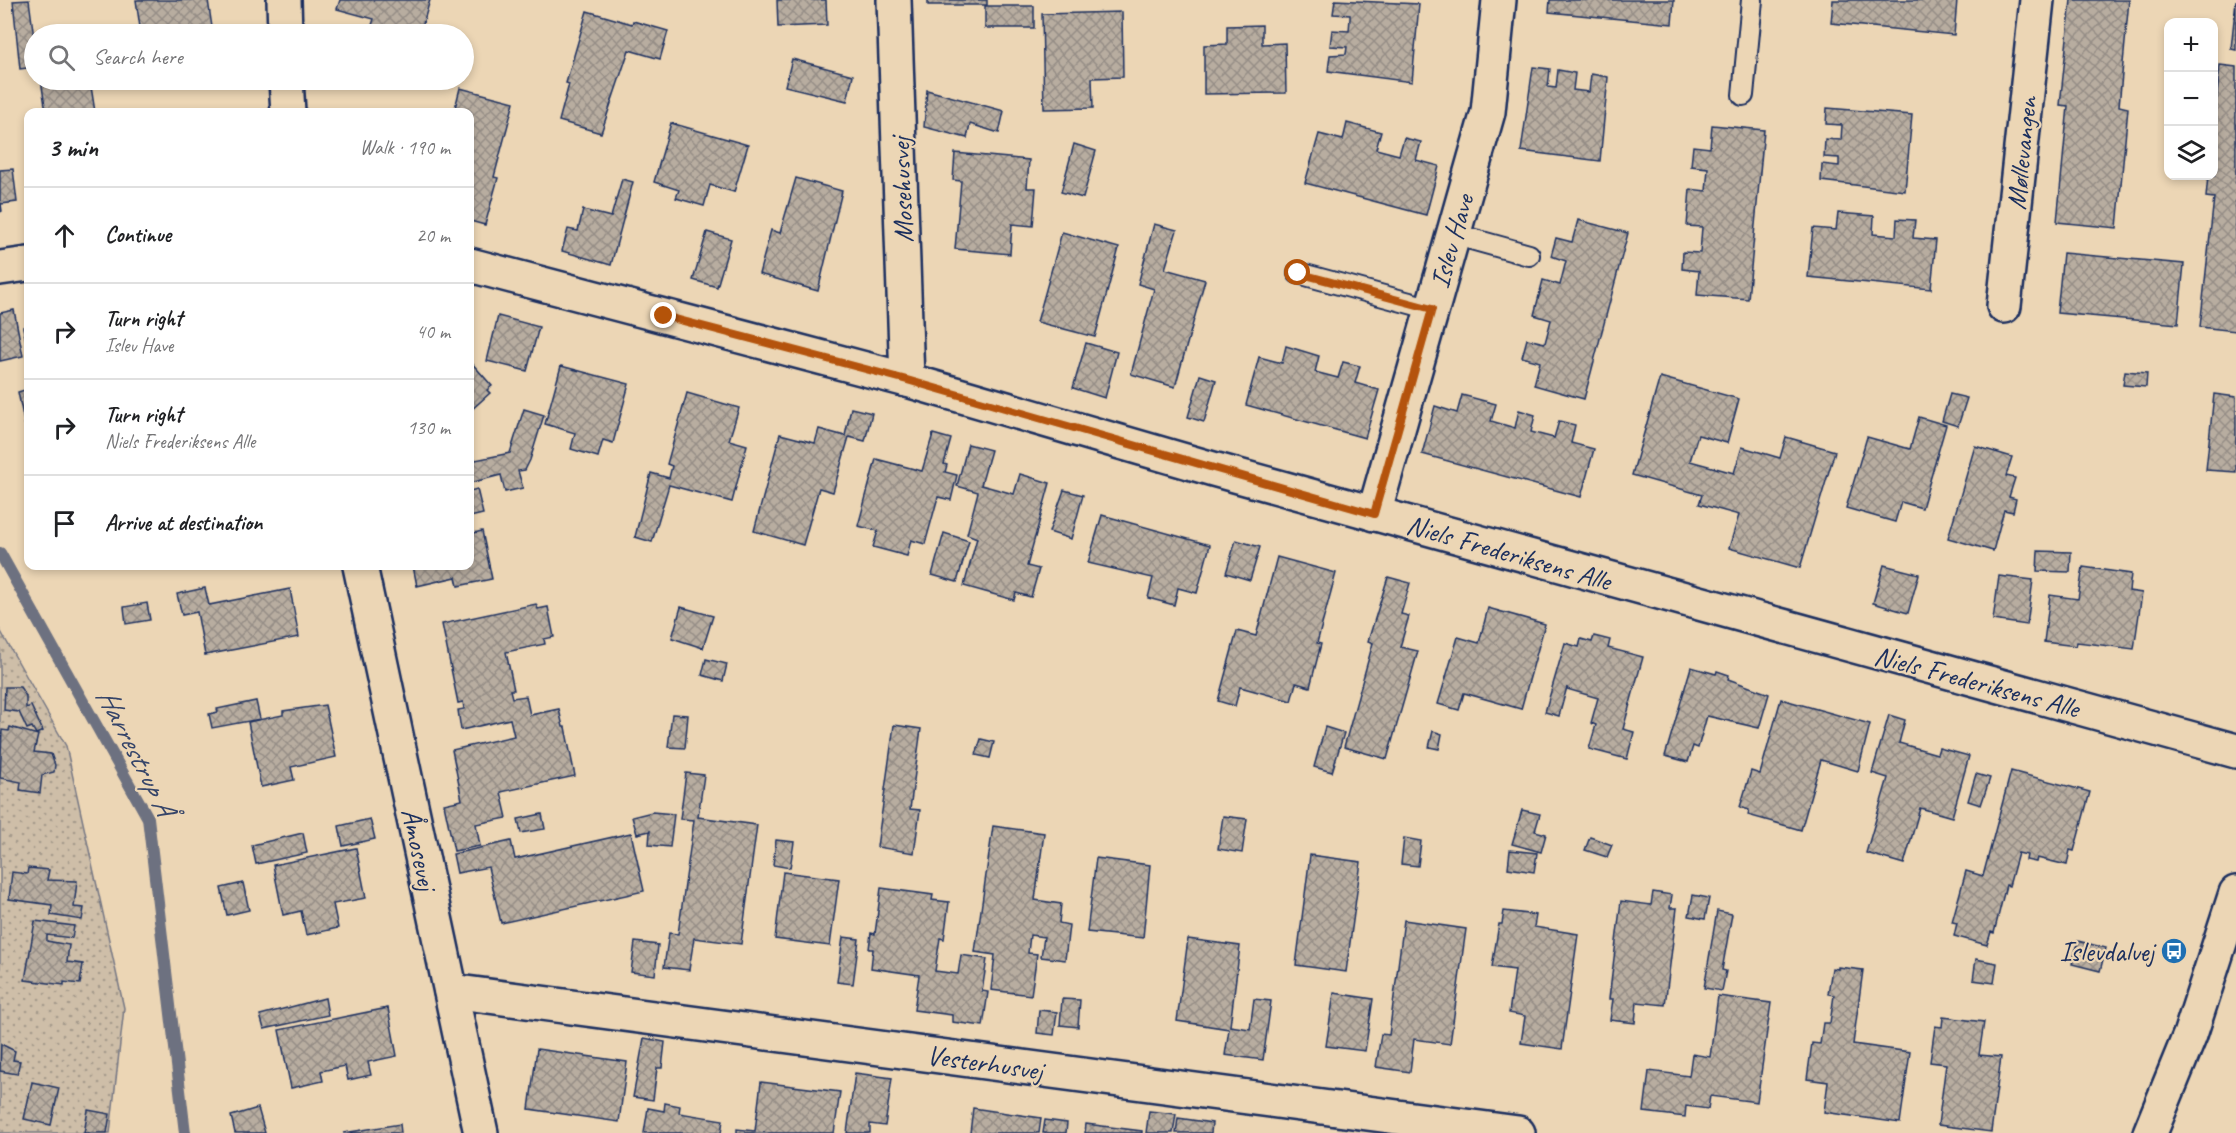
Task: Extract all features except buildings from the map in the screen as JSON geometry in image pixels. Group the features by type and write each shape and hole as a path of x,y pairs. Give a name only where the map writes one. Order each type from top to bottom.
{"street":[{"path":"284,0 285,24"},
{"name":"Mosehusvej","path":"894,0 907,380"},
{"name":"Islev Have","path":"1374,514 1488,112 1499,0"},
{"name":"Møllevangen","path":"2004,306 2037,0"},
{"path":"287,90 288,108"},
{"path":"0,268 24,265"},
{"name":"Niels Frederiksens Alle","path":"474,266 907,380 1374,514 2236,751"},
{"name":"Åmosevej","path":"361,570 481,1133"},
{"path":"2150,1133 2190,1035 2236,893"},
{"name":"Vesterhusvej","path":"451,991 1518,1133"}],"lane":[{"path":"1743,95 1752,0"},
{"path":"1453,234 1529,255"},
{"path":"1298,273 1432,309"}],"shaded area":[{"path":"0,630 66,746 124,1008 110,1133 0,1133"}],"waterway":[{"name":"Harrestrup Å","path":"0,553 148,818 185,1133"}],"place":[{"name":"Islevdalvej","path":"2174,951"}],"route":[{"path":"664,316 907,380 1374,514 1432,309 1298,273"}]}
